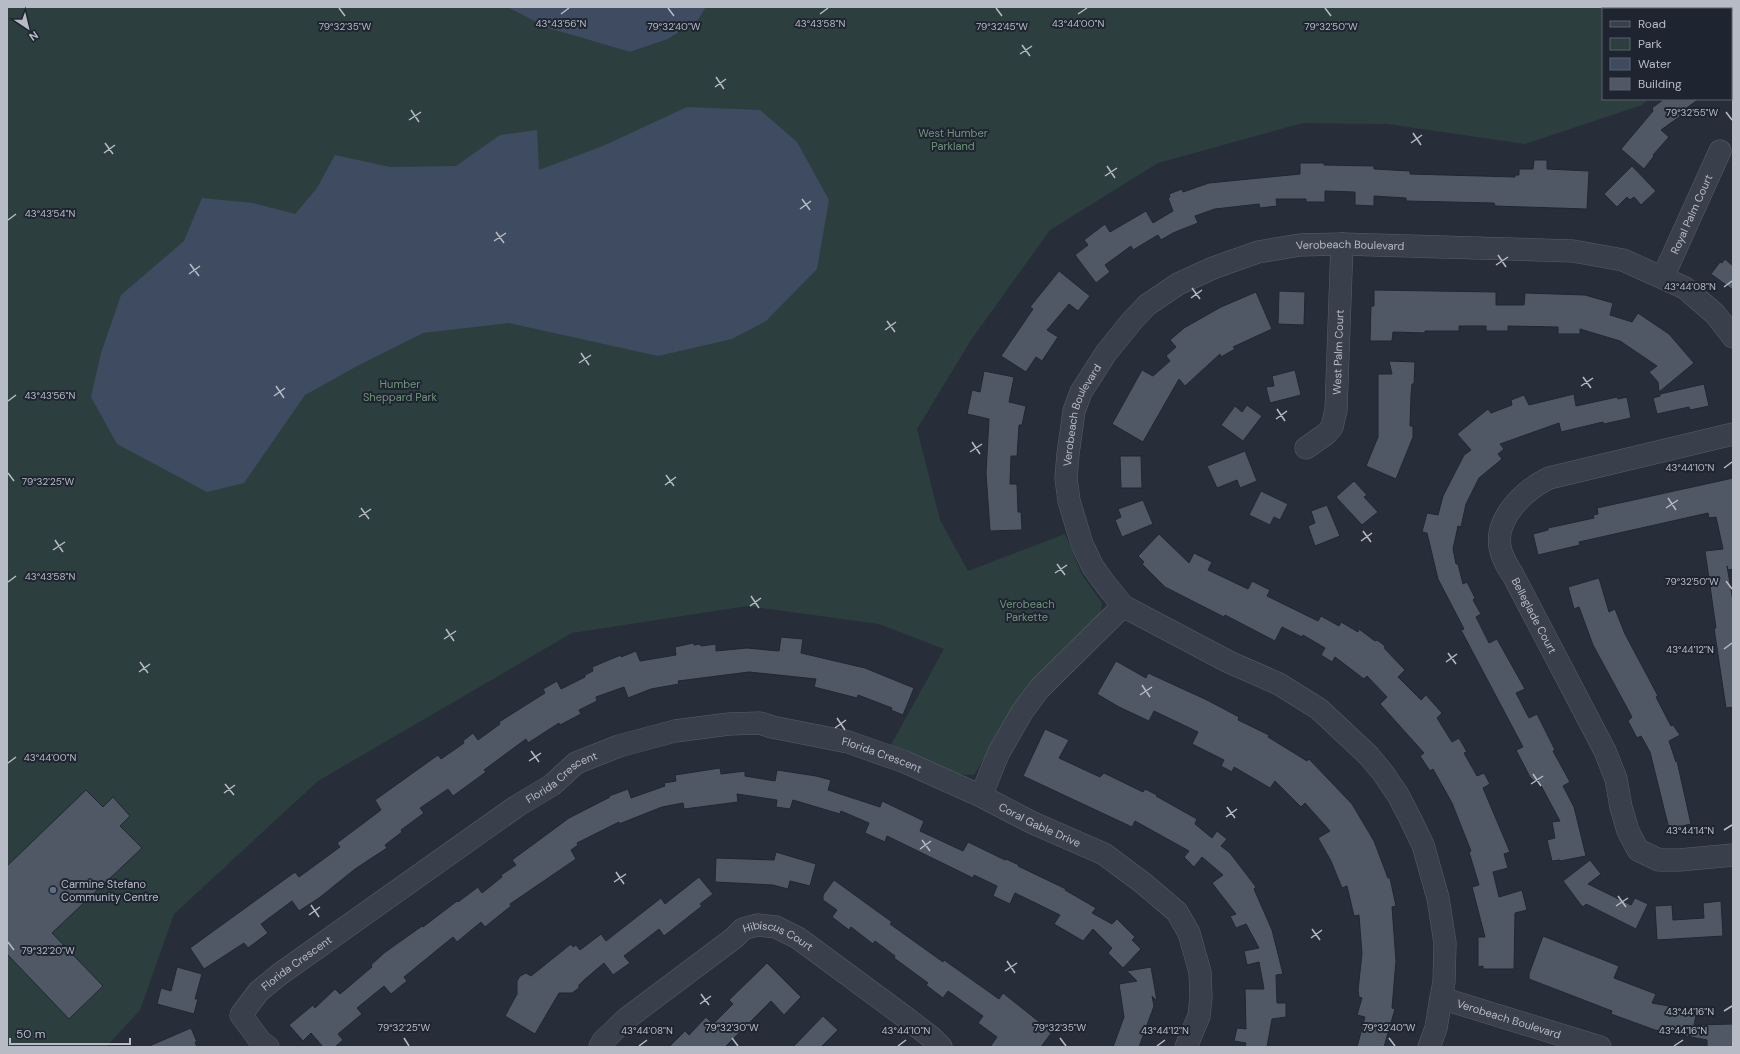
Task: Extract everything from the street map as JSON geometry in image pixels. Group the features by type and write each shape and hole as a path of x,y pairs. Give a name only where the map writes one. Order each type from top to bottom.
{"street":[{"name":"Royal Palm Court","path":"1663,277 1720,151"},
{"name":"Verobeach Boulevard","path":"1430,1047 1436,1028 1444,982 1445,943 1438,898 1423,845 1398,795 1369,756 1319,709 1279,684 1230,662 1123,606 1093,567 1082,544 1068,501 1066,478 1074,412 1081,392 1094,370 1119,336 1147,305 1178,284 1213,268 1258,252 1300,245 1342,244 1573,250 1623,260 1685,288 1715,314 1733,337"},
{"name":"West Palm Court","path":"1306,448 1326,434 1332,427 1336,410 1342,244"},
{"name":"Belleglade Court","path":"1733,434 1549,478 1534,486 1520,498 1508,515 1503,526 1501,531 1500,546 1504,561 1513,575 1606,751 1616,779 1620,807 1628,831 1638,850 1659,860 1679,860 1733,855"},
{"path":"981,796 998,754 1022,712 1039,689 1123,606"},
{"name":"Florida Crescent","path":"268,1047 262,1042 241,1015 259,991 280,974 517,806 552,785 576,763 619,746 675,731 729,724 760,723 772,727 848,742 868,748 905,762 981,796"},
{"name":"Coral Gable Drive","path":"981,796 1033,823 1104,854 1155,892 1177,912 1189,933 1200,972 1201,998 1198,1016 1186,1047"},
{"name":"Hibiscus Court","path":"600,1047 603,1041 626,1019 743,930 757,925 776,927 798,938 901,1014 931,1037 941,1047"},
{"name":"Verobeach Boulevard","path":"1441,998 1600,1047"}],"green space":[{"path":"7,7 507,7 548,28 630,52 668,39 698,20 706,7 1733,7 1733,31 1732,8 1602,8 1602,100 1647,100 1642,105 1525,144 1388,124 1303,123 1158,163 1050,230 971,340 917,429 940,520 968,571 1065,534 1082,575 1102,603 1099,621 1021,696 974,775 954,774 891,745 944,649 879,624 747,606 572,633 318,781 174,914 140,1010 106,1047 7,1047"}],"water":[{"path":"507,7 706,7 698,20 668,39 630,52 548,28"},
{"path":"687,107 760,110 797,142 829,200 817,269 766,321 732,339 658,356 509,323 423,333 361,364 305,395 244,483 207,492 117,444 91,397 101,353 121,295 184,241 202,198 253,203 295,214 317,188 335,155 390,167 456,166 500,135 537,130 539,170 603,146"}],"building":[{"path":"1663,100 1698,100 1681,112 1682,115 1661,130 1669,137 1653,155 1654,156 1644,169 1621,149 1653,111 1652,108"},
{"path":"1534,160 1547,160 1547,169 1589,171 1587,209 1495,206 1494,203 1406,201 1406,198 1374,196 1374,206 1355,205 1355,192 1325,191 1325,202 1306,202 1306,199 1276,199 1277,206 1260,208 1259,204 1215,209 1195,216 1198,223 1173,233 1161,240 1158,235 1133,250 1131,246 1105,265 1110,272 1096,283 1075,255 1088,245 1084,240 1105,224 1110,232 1146,211 1153,223 1173,211 1168,198 1170,197 1169,194 1182,189 1183,192 1209,183 1300,174 1300,163 1374,166 1374,169 1410,171 1410,174 1515,177 1515,175 1519,175 1519,169 1533,169"},
{"path":"1632,166 1656,191 1641,205 1634,197 1630,200 1627,197 1617,207 1604,194"},
{"path":"1725,259 1733,266 1733,290 1711,274 1720,262 1722,263"},
{"path":"1059,271 1090,296 1078,311 1069,304 1047,330 1058,337 1042,361 1036,357 1026,372 1001,356 1033,309 1030,307"},
{"path":"1374,290 1496,292 1496,305 1524,305 1525,293 1585,295 1613,303 1610,315 1632,322 1638,313 1669,334 1694,363 1659,392 1658,382 1649,372 1657,366 1620,341 1580,329 1580,334 1558,334 1558,327 1508,326 1508,331 1486,331 1486,326 1459,326 1459,331 1425,331 1425,333 1393,332 1392,341 1370,341 1371,306 1374,306"},
{"path":"1279,291 1305,292 1304,325 1278,324"},
{"path":"1256,292 1272,329 1233,347 1235,349 1221,357 1220,354 1185,386 1179,379 1143,442 1112,424 1142,370 1153,376 1170,361 1166,356 1176,347 1170,340 1184,328 1221,307"},
{"path":"1389,361 1415,362 1414,384 1412,384 1411,395 1410,426 1413,426 1413,437 1396,479 1366,466 1378,437 1378,374 1392,374"},
{"path":"1295,370 1301,395 1270,403 1266,387 1274,386 1272,376"},
{"path":"984,371 1014,377 1009,402 1026,406 1022,425 1019,425 1017,456 1011,456 1010,484 1017,484 1018,512 1021,512 1022,530 990,531 986,473 989,419 967,414 972,390 980,392"},
{"path":"1704,384 1709,406 1690,410 1689,407 1657,414 1653,398 1660,396 1660,394"},
{"path":"1574,394 1576,406 1617,397 1618,399 1627,397 1631,418 1604,424 1603,422 1561,432 1559,423 1500,444 1504,449 1498,454 1502,459 1479,478 1466,504 1461,527 1458,526 1453,549 1456,564 1458,564 1463,584 1467,582 1475,598 1473,600 1481,614 1476,617 1489,643 1497,639 1525,689 1516,693 1529,718 1537,714 1555,750 1553,751 1570,782 1563,786 1574,807 1586,856 1552,861 1547,840 1555,838 1552,822 1560,821 1538,780 1534,781 1530,777 1516,750 1523,747 1461,630 1464,629 1438,579 1427,533 1422,532 1427,513 1438,515 1443,496 1464,455 1471,450 1457,434 1488,409 1491,413 1512,405 1511,400 1524,395 1529,405"},
{"path":"1247,405 1262,416 1243,441 1221,425 1235,406 1242,412"},
{"path":"1245,451 1257,481 1240,488 1237,480 1217,488 1207,466"},
{"path":"1120,456 1141,456 1142,488 1121,488"},
{"path":"1733,478 1733,569 1728,570 1727,566 1733,601 1733,707 1726,708 1714,628 1716,628 1705,551 1723,549 1716,517 1709,518 1708,513 1579,542 1580,545 1538,555 1533,534 1548,530 1548,528 1594,518 1593,515 1598,514 1597,508"},
{"path":"1354,481 1367,495 1364,497 1378,512 1362,525 1336,497"},
{"path":"1261,491 1288,504 1280,520 1274,517 1270,525 1249,515"},
{"path":"1143,500 1153,524 1122,537 1115,520 1121,517 1118,509"},
{"path":"1327,505 1340,536 1315,546 1308,526 1315,523 1311,511"},
{"path":"1159,534 1189,563 1194,553 1212,562 1208,570 1248,589 1252,581 1270,590 1267,596 1318,621 1321,616 1339,626 1341,622 1358,632 1359,629 1375,641 1377,640 1384,645 1385,649 1405,670 1398,677 1421,700 1426,695 1442,713 1437,718 1452,742 1459,738 1467,752 1464,753 1477,776 1484,773 1490,784 1483,788 1510,852 1504,854 1508,868 1493,872 1499,897 1522,890 1527,910 1515,913 1514,969 1483,969 1483,966 1478,967 1478,937 1485,937 1472,887 1479,885 1469,852 1471,851 1452,803 1433,769 1430,771 1420,756 1424,753 1380,704 1387,697 1367,676 1364,679 1335,657 1332,662 1321,655 1325,648 1303,635 1302,637 1282,627 1275,641 1225,615 1224,617 1165,587 1142,564 1144,562 1138,556"},
{"path":"1599,578 1609,612 1615,609 1625,634 1658,696 1656,697 1671,726 1673,725 1680,735 1669,741 1676,762 1677,761 1691,824 1669,829 1650,752 1641,736 1637,738 1628,721 1632,717 1593,645 1579,607 1574,609 1568,587"},
{"path":"781,637 803,639 801,653 865,668 914,688 903,715 891,710 892,708 858,695 857,698 814,687 816,679 749,672 678,681 679,684 651,689 628,698 624,687 596,697 597,701 579,710 581,714 560,725 559,723 528,743 526,739 484,770 486,772 453,796 448,789 420,808 424,813 401,830 402,832 385,845 387,848 355,869 319,898 299,911 292,901 261,924 268,933 248,948 244,943 204,969 190,948 295,872 299,877 340,847 337,843 381,810 375,800 438,755 441,759 464,743 463,741 473,733 478,740 500,724 499,722 545,693 543,689 557,681 561,689 585,677 585,675 593,671 592,667 621,655 621,657 636,651 640,661 676,655 675,647 693,643 694,645 700,644 701,646 716,644 716,651 747,648 779,651"},
{"path":"1116,661 1146,678 1148,673 1207,700 1239,717 1238,720 1269,735 1268,737 1307,761 1309,759 1352,804 1374,841 1388,878 1390,878 1396,906 1392,907 1396,961 1392,1008 1395,1009 1384,1047 1357,1047 1365,1017 1357,1015 1362,998 1359,997 1358,990 1362,954 1359,915 1354,916 1347,886 1342,888 1331,861 1318,838 1330,831 1305,803 1301,807 1275,781 1270,788 1234,767 1232,772 1221,766 1224,760 1192,744 1198,732 1154,711 1149,721 1119,707 1097,694"},
{"path":"1045,729 1069,740 1059,758 1100,777 1104,773 1143,792 1145,789 1197,819 1195,824 1212,838 1217,831 1227,839 1221,846 1230,853 1256,887 1254,889 1272,930 1283,974 1276,975 1277,1003 1286,1003 1286,1017 1272,1019 1267,1047 1245,1047 1246,1043 1234,1041 1237,1028 1246,1029 1245,989 1264,989 1259,962 1247,965 1244,951 1259,948 1246,924 1236,928 1230,916 1236,914 1212,883 1223,875 1202,857 1194,867 1184,857 1189,851 1135,821 1132,827 1023,776"},
{"path":"720,768 721,774 745,771 745,776 775,781 777,770 816,776 831,780 828,790 880,807 882,801 924,821 920,831 963,851 968,842 1019,865 1018,866 1066,889 1065,890 1096,908 1092,913 1112,924 1117,919 1135,937 1132,940 1141,949 1123,968 1108,953 1112,948 1093,929 1083,941 1054,924 1060,915 1015,893 1010,904 993,896 997,886 974,875 973,878 887,836 885,842 865,833 869,823 841,811 840,814 793,800 790,809 776,807 777,800 737,794 738,802 684,809 683,803 662,807 619,824 619,822 577,843 578,845 571,850 576,859 510,904 511,906 485,927 481,922 457,942 453,937 404,977 407,981 391,994 384,986 357,1008 362,1014 338,1034 343,1040 335,1047 323,1047 311,1033 303,1041 289,1025 313,1005 315,1008 335,989 340,994 372,967 371,965 384,953 422,926 423,927 457,901 458,902 478,887 482,893 502,877 501,875 516,865 512,860 569,818 610,797 609,796 628,789 631,798 665,786 664,783 676,781 675,775"},
{"name":"Carmine Stefano Community Centre","path":"86,790 103,807 113,797 130,816 120,826 142,848 52,933 103,986 69,1019 7,954 7,866"},
{"path":"776,852 816,864 810,886 790,881 788,889 773,885 715,882 716,858 774,860"},
{"path":"1590,860 1601,874 1588,884 1631,905 1635,898 1648,904 1636,929 1586,904 1583,907 1563,881"},
{"path":"699,877 713,894 700,904 702,906 664,936 659,929 624,956 630,963 613,975 604,963 584,980 579,985 579,988 572,993 559,993 535,1034 505,1016 517,994 517,981 520,976 526,973 531,976 571,944 573,947 576,945 580,950 601,934 606,941 661,898 665,904"},
{"path":"834,880 892,922 890,924 943,962 944,960 999,999 1003,993 1052,1032 1041,1047 990,1047 997,1037 978,1023 983,1016 948,991 943,998 926,985 928,983 894,958 895,956 875,941 873,944 851,927 849,930 832,917 837,910 823,900 823,895"},
{"path":"1721,901 1723,936 1657,940 1655,906 1672,905 1673,920 1704,918 1703,903"},
{"path":"1543,936 1619,966 1614,978 1656,994 1652,1003 1697,1011 1694,1025 1733,1024 1733,1047 1707,1047 1707,1040 1655,1030 1611,1014 1612,1011 1529,979 1529,974"},
{"path":"767,963 801,997 784,1015 771,1001 725,1047 669,1047 685,1031 689,1035 706,1017 713,1024 733,1004 729,1000"},
{"path":"177,967 202,974 195,999 198,999 194,1014 157,1004 161,988 171,991"},
{"path":"1151,967 1157,1001 1152,996 1154,1006 1139,1047 1113,1047 1124,1017 1119,984 1137,981 1127,971"},
{"path":"823,1016 838,1030 821,1047 793,1047"},
{"path":"191,1028 197,1042 195,1042 197,1047 147,1047"}],"place":[{"name":"Carmine Stefano Community Centre","path":"53,890"}],"park label":[{"name":"West Humber Parkland","path":"953,139"},
{"name":"Humber Sheppard Park","path":"400,390"},
{"name":"Verobeach Parkette","path":"1027,610"}]}
